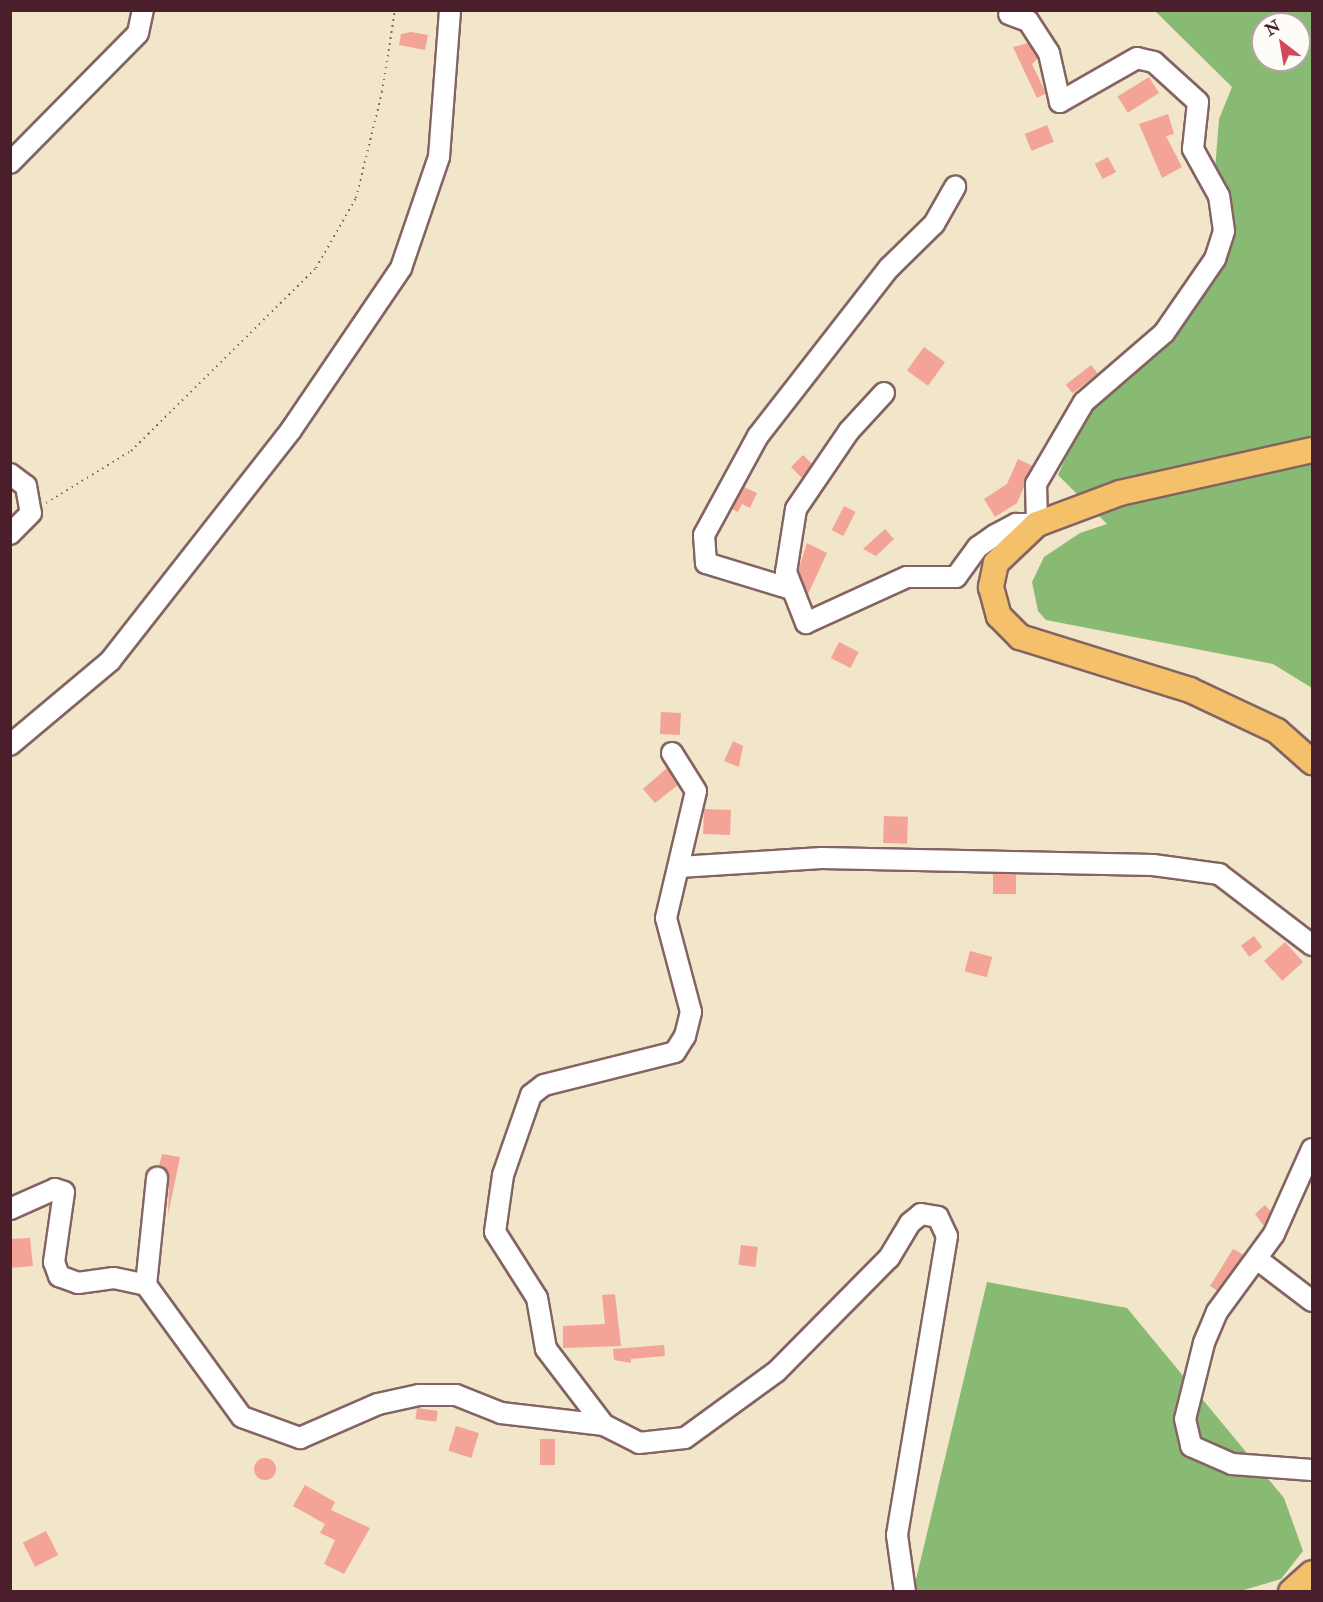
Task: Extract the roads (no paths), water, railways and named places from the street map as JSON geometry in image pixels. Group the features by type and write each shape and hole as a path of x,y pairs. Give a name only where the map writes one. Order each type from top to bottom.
{"main road":[{"path":"1312,450 1120,493 1037,524 1009,545 992,575 993,601 1008,630 1190,690 1277,731 1312,762"},
{"path":"1312,464 1146,499 1061,525 1012,557 1004,583 1007,606 1017,620 1228,690 1312,743"},
{"path":"1291,1592 1312,1573"}],"street":[{"path":"10,163 138,33 143,10"},
{"path":"10,745 110,662 291,430 401,268 439,157 450,10"},
{"path":"884,393 849,431 796,509 786,550 791,588 806,623 907,577 956,577 978,547 995,535 1016,524 1037,524 1036,484 1084,402 1164,333 1195,293 1224,231 1219,196 1193,148 1197,102 1154,62 1137,58 1059,102 1049,53 1028,21 1009,14"},
{"path":"791,588 706,563 704,535 758,436 889,268 934,224 955,187"},
{"path":"10,474 26,486 31,513 10,534"},
{"path":"604,1425 546,1349 537,1298 495,1232 503,1175 531,1095 544,1085 675,1052 686,1036 692,1012 666,918 696,791 672,753"},
{"path":"679,867 822,858 1153,865 1219,874 1312,945"},
{"path":"1312,1149 1274,1234 1217,1312 1204,1342 1185,1419 1191,1446 1232,1464 1312,1470"},
{"path":"157,1178 146,1285 242,1417 300,1437 378,1404 419,1395 456,1395 501,1413 604,1425 639,1443 684,1438 776,1372 889,1258 910,1223 921,1214 938,1217 947,1236 897,1535 905,1592"},
{"path":"10,1209 55,1189 63,1192 54,1262 59,1276 146,1285"},
{"path":"1257,1259 1312,1301"}]}
